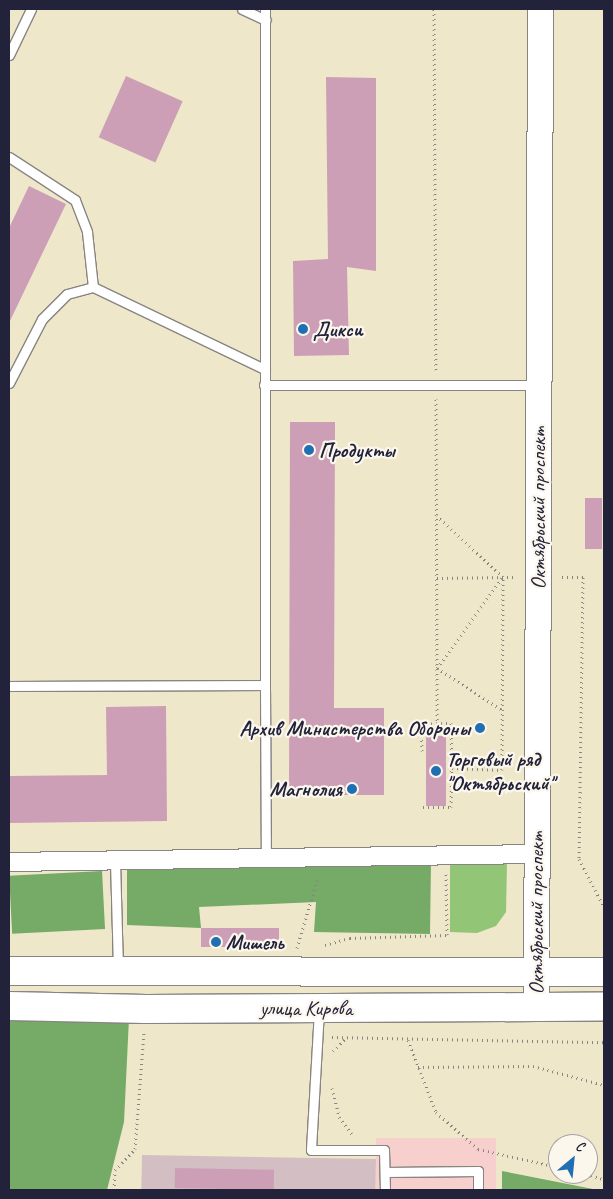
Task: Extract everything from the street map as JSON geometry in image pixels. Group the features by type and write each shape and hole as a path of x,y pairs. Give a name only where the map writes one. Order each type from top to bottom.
{"main road":[{"name":"Октябрьский проспект","path":"536,1007 540,9"},
{"name":"улица Кирова","path":"9,971 604,972"},
{"name":"улица Кирова","path":"9,1006 146,1009 604,1007"}],"street":[{"path":"9,862 536,854"}],"lane":[{"path":"9,54 31,9"},
{"path":"242,9 266,20"},
{"path":"265,9 266,858"},
{"path":"9,157 75,200 87,232 93,287"},
{"path":"9,383 42,319 67,294 93,287 264,369"},
{"path":"264,386 538,385"},
{"path":"9,686 265,685"},
{"path":"115,861 118,972"},
{"path":"319,1008 316,1037 312,1150 384,1150 385,1190"},
{"path":"385,1172 478,1171 478,1190"}],"path":[{"path":"434,9 437,724"},
{"path":"437,516 502,577 502,770 452,768"},
{"path":"437,668 502,577"},
{"path":"437,578 537,577"},
{"path":"583,577 579,859 604,907"},
{"path":"437,668 502,710"},
{"path":"422,751 421,724 451,723 451,807 423,807"},
{"path":"323,945 350,938 447,935 445,856"},
{"path":"305,950 296,952 324,858"},
{"path":"114,1190 115,1170 135,1149 146,1009"},
{"path":"316,1037 604,1042"},
{"path":"330,1054 346,1037"},
{"path":"408,1040 436,1112 478,1149 548,1165"},
{"path":"418,1067 533,1066 604,1085"},
{"path":"329,1079 339,1117 364,1150"}],"shaded area":[{"path":"376,1138 496,1138 496,1190 376,1190"},
{"path":"142,1155 376,1159 375,1190 141,1190"}],"green space":[{"path":"507,861 506,912 496,926 477,933 450,932 450,862"},
{"path":"431,862 430,934 314,932 316,902 199,907 201,928 127,925 127,870"},
{"path":"102,871 105,929 12,934 9,876"},
{"path":"9,1017 129,1018 124,1122 107,1190 9,1190"},
{"path":"502,1171 548,1180 548,1184 568,1184 598,1190 502,1190"}],"building":[{"path":"126,76 183,101 155,162 99,137"},
{"path":"326,77 376,78 376,271 347,267 349,355 294,356 293,261 328,259"},
{"path":"29,186 66,204 9,323 9,228"},
{"path":"290,422 335,422 334,708 384,708 384,795 289,795"},
{"path":"585,498 602,498 602,549 585,549"},
{"path":"166,706 167,821 9,823 9,776 107,775 106,707"},
{"name":"Торговый ряд \"Октябрьский\"","path":"426,736 446,736 446,806 426,806"},
{"path":"201,928 279,928 279,947 201,947"},
{"path":"175,1168 274,1170 274,1190 175,1188"}],"place":[{"name":"Дикси","path":"303,329"},
{"name":"Продукты","path":"309,450"},
{"name":"Архив Министерства Обороны","path":"480,728"},
{"name":"Торговый ряд \"Октябрьский\"","path":"436,771"},
{"name":"Магнолия","path":"352,789"},
{"name":"Мишель","path":"216,942"}]}
